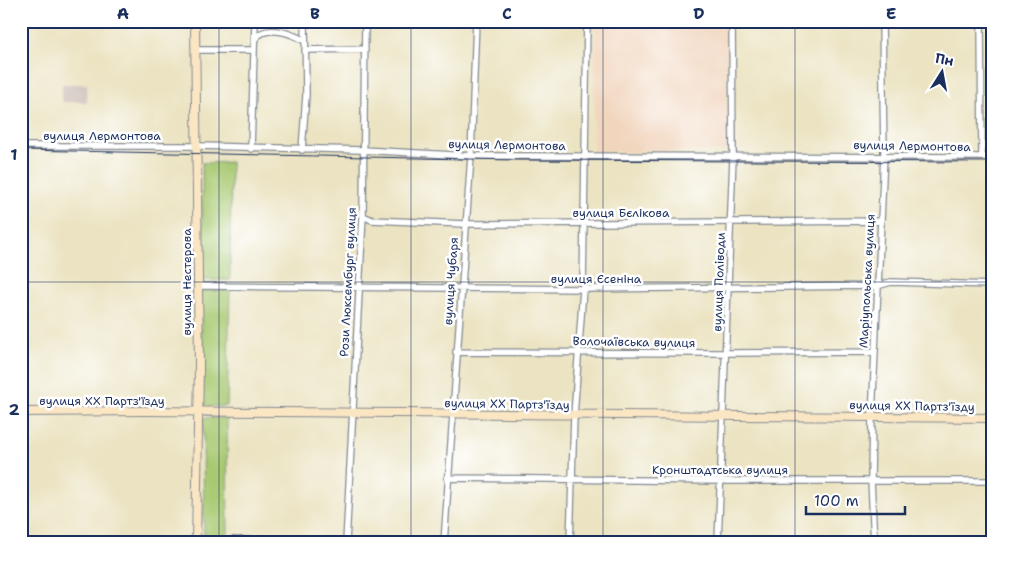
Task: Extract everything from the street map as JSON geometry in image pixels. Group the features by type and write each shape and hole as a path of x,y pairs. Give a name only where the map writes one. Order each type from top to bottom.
{"street":[{"name":"вулиця Нестерова","path":"195,21 198,146 196,543"},
{"path":"251,149 255,21"},
{"path":"302,150 306,50 305,21"},
{"name":"Рози Люксембург вулиця","path":"346,542 363,216 362,150 365,21"},
{"name":"вулиця Чубаря","path":"444,542 471,156 476,21"},
{"path":"570,542 574,416 583,289 587,21"},
{"name":"вулиця Поліводи","path":"718,543 722,481 733,157 732,21"},
{"name":"Маріупольська вулиця","path":"874,542 871,480 873,352 884,155 882,21"},
{"path":"982,21 982,157"},
{"path":"255,39 257,35 273,31 291,33 305,42"},
{"path":"195,50 254,50"},
{"path":"306,50 365,50"},
{"name":"вулиця Лермонтова","path":"21,146 198,146 251,149 362,150 471,156 733,157 884,155 992,158"},
{"name":"вулиця Бєлікова","path":"363,216 372,220 465,224 880,221"},
{"name":"вулиця Єсеніна","path":"198,286 729,289 878,286 891,282 993,285"},
{"name":"Волочаївська вулиця","path":"456,352 726,354 873,352"},
{"name":"вулиця XX Партз'їзду","path":"21,412 993,418"},
{"name":"Кронштадтська вулиця","path":"447,478 993,481"},
{"path":"228,543 232,540 602,543"},
{"path":"836,543 909,543"}],"shaded area":[{"path":"596,21 726,21 728,151 593,152"},
{"path":"62,84 87,84 87,102 62,102"}],"green space":[{"path":"231,162 230,280 202,280 202,163"},
{"path":"230,290 227,406 202,407 201,291"},
{"path":"203,418 227,418 228,543 204,543"}],"tram line":[{"path":"21,150 516,160 993,162"}]}
